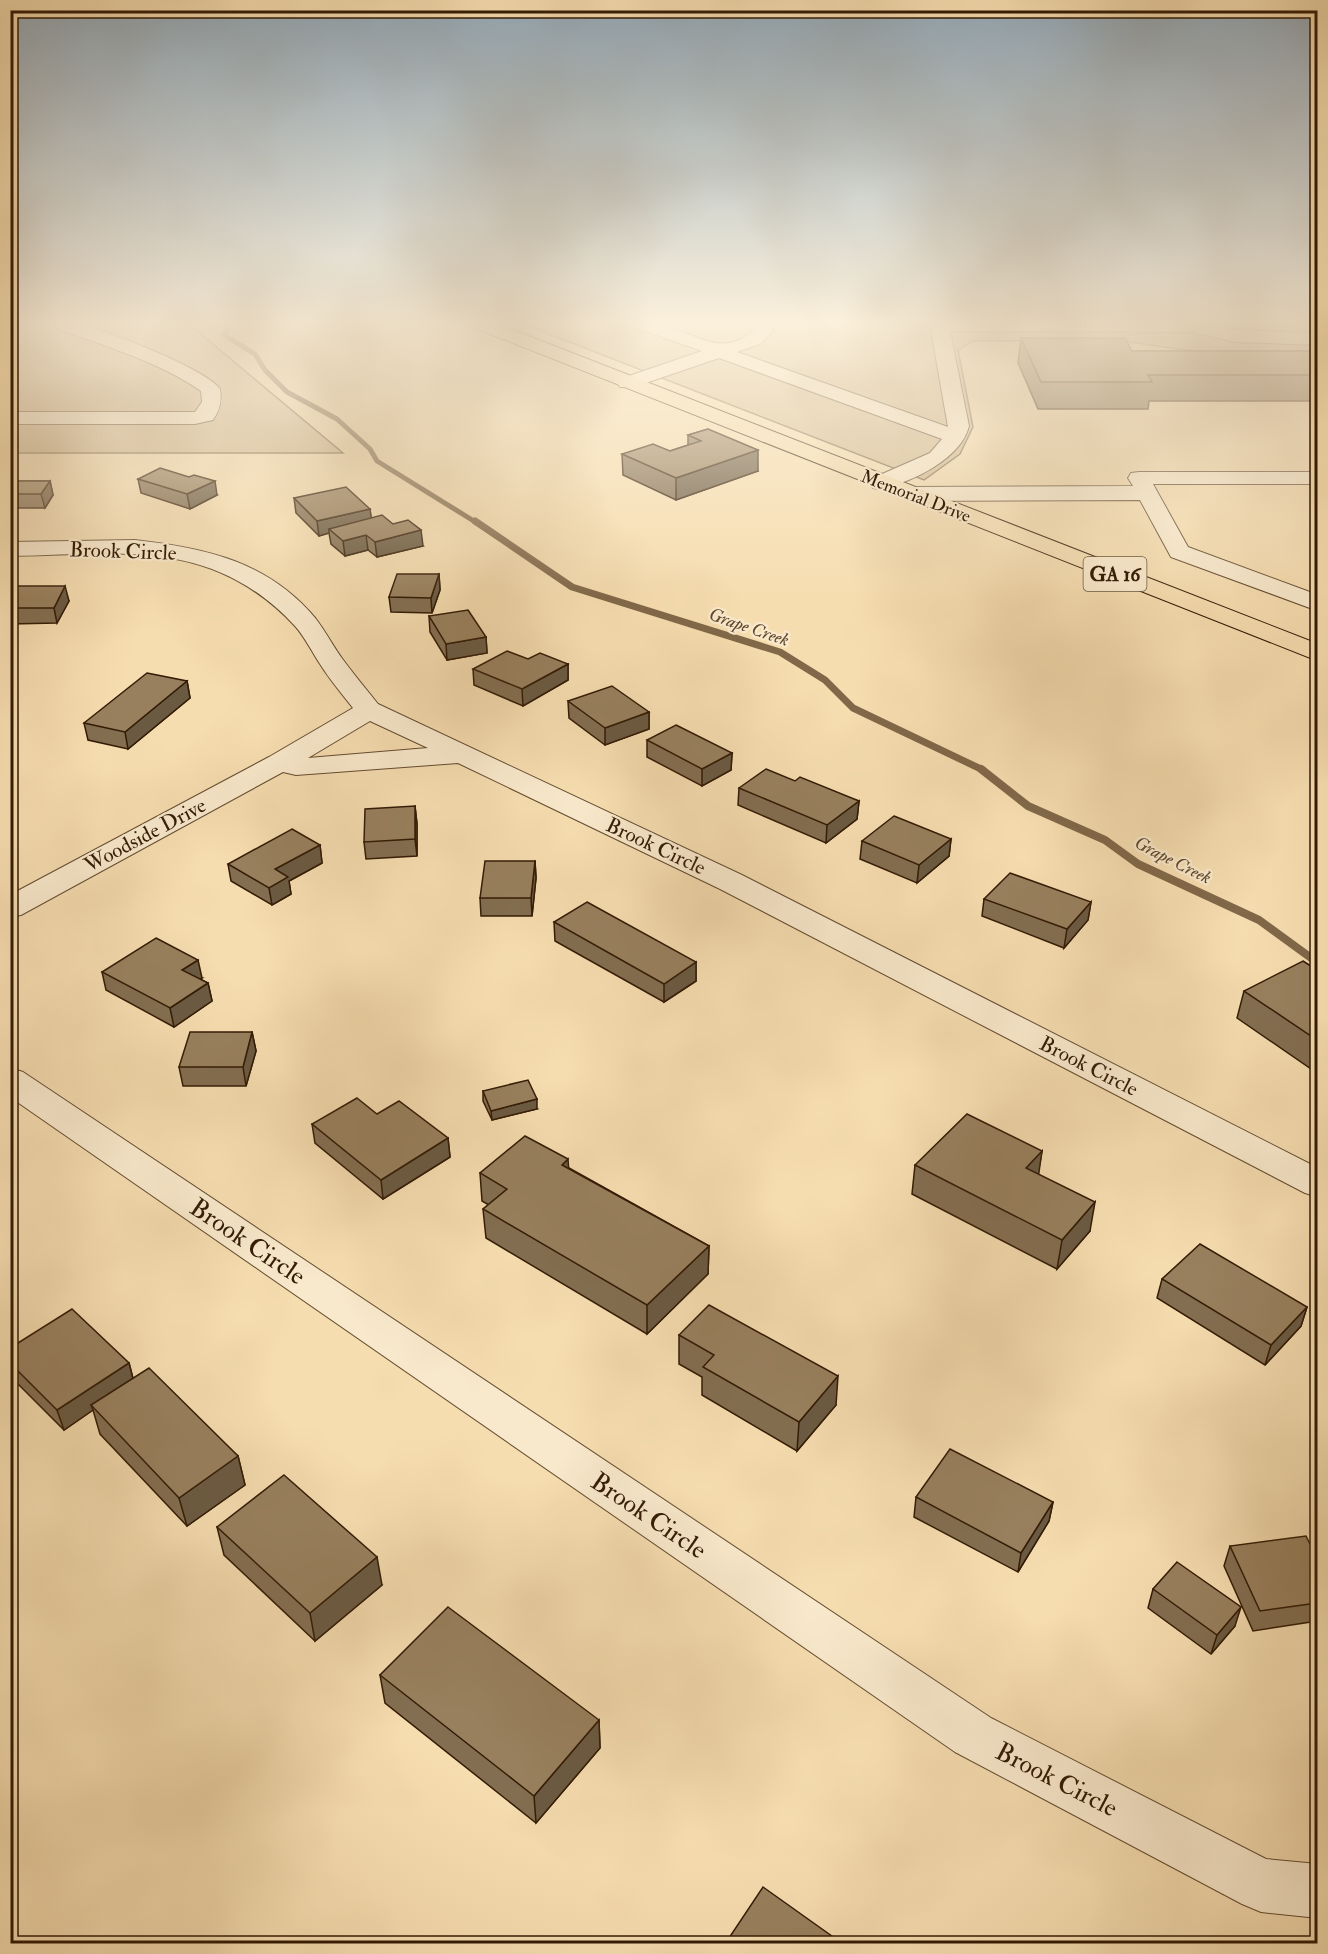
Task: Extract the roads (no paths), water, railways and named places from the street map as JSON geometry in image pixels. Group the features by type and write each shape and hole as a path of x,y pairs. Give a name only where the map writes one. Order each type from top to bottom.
{"main road":[{"name":"Memorial Drive","path":"709,415 1317,653"}],"street":[{"path":"10,418 195,418 206,415"},
{"path":"896,415 956,437"},
{"path":"904,418 927,419 950,415"},
{"path":"882,483 937,457 956,437 959,426 957,415"},
{"path":"1317,478 1139,478 1179,552 1317,604"},
{"path":"912,494 1147,493"},
{"name":"Brook Circle","path":"10,549 135,548 189,552 231,566 267,587 306,623 334,666 369,710 731,882 1317,1184"},
{"name":"Woodside Drive","path":"10,908 279,763 369,710"},
{"path":"279,763 297,767 463,754"},
{"name":"Brook Circle","path":"10,1080 973,1735 1261,1885 1317,1891"}],"waterway":[{"name":"Grape Creek","path":"330,415 370,449 377,461 477,523"},
{"name":"Grape Creek","path":"475,521 572,587 780,652 825,680 853,708 981,769"},
{"name":"Grape Creek","path":"981,769 1028,806 1105,840 1138,864 1259,920 1318,963"}]}
